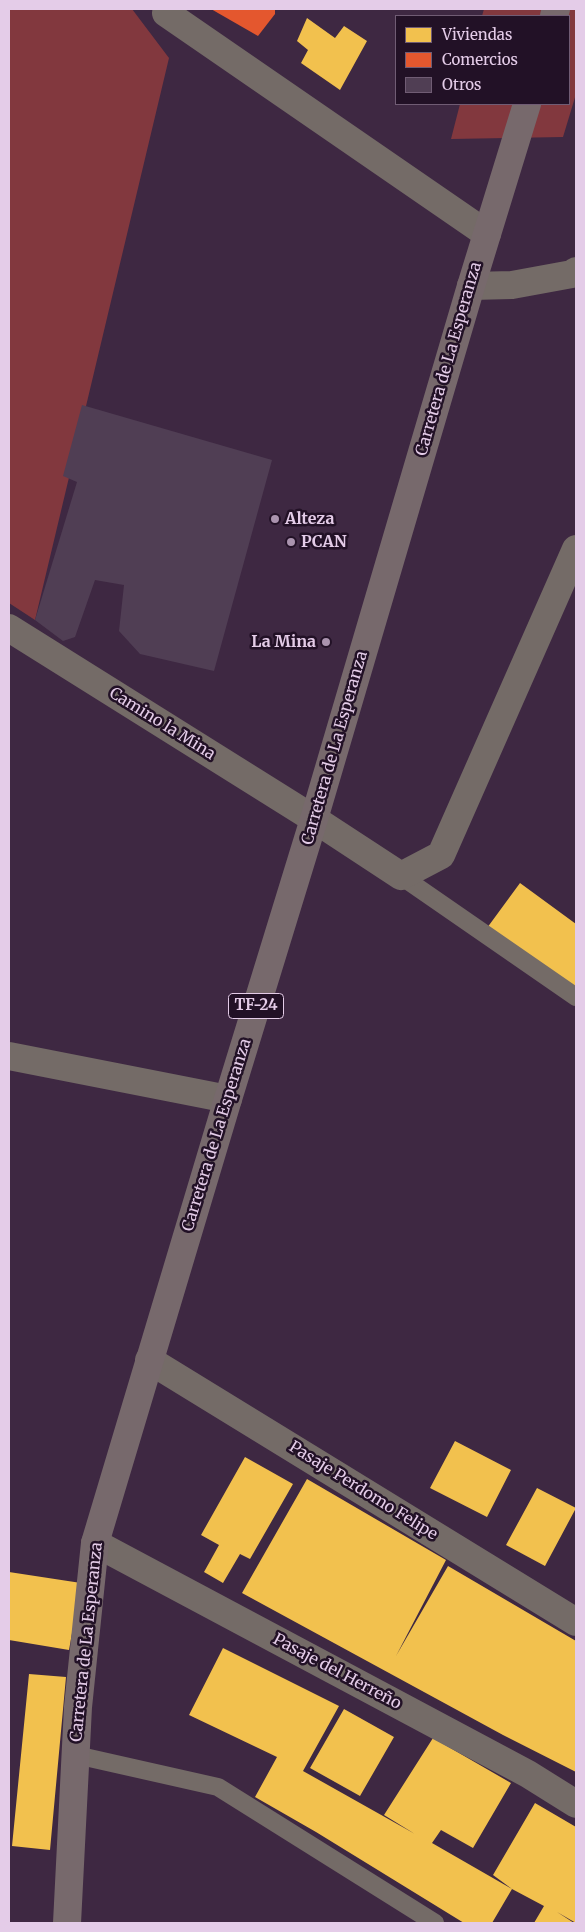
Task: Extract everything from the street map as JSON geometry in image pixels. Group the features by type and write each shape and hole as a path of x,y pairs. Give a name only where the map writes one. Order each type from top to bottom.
{"main road":[{"name":"Carretera de La Esperanza","path":"67,1923 78,1707 96,1543 149,1360 314,819 471,286 527,105"}],"street":[{"path":"166,13 487,234"},
{"path":"471,286 512,285 572,274 576,271"},
{"path":"402,876 441,855 576,549"},
{"name":"Camino la Mina","path":"9,628 402,876"},
{"path":"9,1056 228,1099"},
{"name":"Pasaje Perdomo Felipe","path":"149,1360 576,1622"},
{"name":"Pasaje del Herreño","path":"96,1543 528,1774 576,1804"}],"lane":[{"path":"402,876 576,997"},
{"path":"76,1755 218,1787 435,1923"}],"shaded area":[{"path":"9,9 132,9 169,58 35,620 9,603"},
{"path":"484,9 576,9 576,94 563,137 451,139 460,105 570,105 570,15 482,15"}],"building: Viviendas":[{"path":"307,18 335,38 344,26 367,41 340,90 301,63 308,50 297,41"},
{"path":"520,883 576,924 576,990 487,928"},
{"path":"455,1441 511,1470 487,1517 430,1488"},
{"path":"245,1457 293,1484 250,1559 240,1554 223,1583 204,1572 219,1545 201,1535"},
{"path":"307,1479 446,1560 396,1656 448,1566 576,1641 576,1772 503,1735 242,1593"},
{"path":"537,1488 576,1508 545,1566 506,1545"},
{"path":"9,1572 81,1583 69,1650 9,1640"},
{"path":"223,1648 339,1706 303,1771 415,1834 384,1815 433,1738 511,1783 473,1848 441,1830 432,1843 512,1889 492,1923 464,1923 316,1832 255,1797 277,1757 189,1715"},
{"path":"29,1674 66,1677 50,1850 12,1846"},
{"path":"344,1709 394,1737 360,1796 310,1768"},
{"path":"535,1803 576,1827 576,1923 557,1912 574,1923 534,1923 544,1906 512,1889 493,1875"}],"building: Comercios":[{"path":"211,9 275,9 275,14 258,36"}],"building: Otros":[{"path":"82,405 272,460 214,671 140,654 119,631 124,585 95,580 75,637 63,641 35,620 77,482 63,476"}],"place":[{"name":"Alteza","path":"275,519"},
{"name":"PCAN","path":"291,542"},
{"name":"La Mina","path":"326,642"}]}
